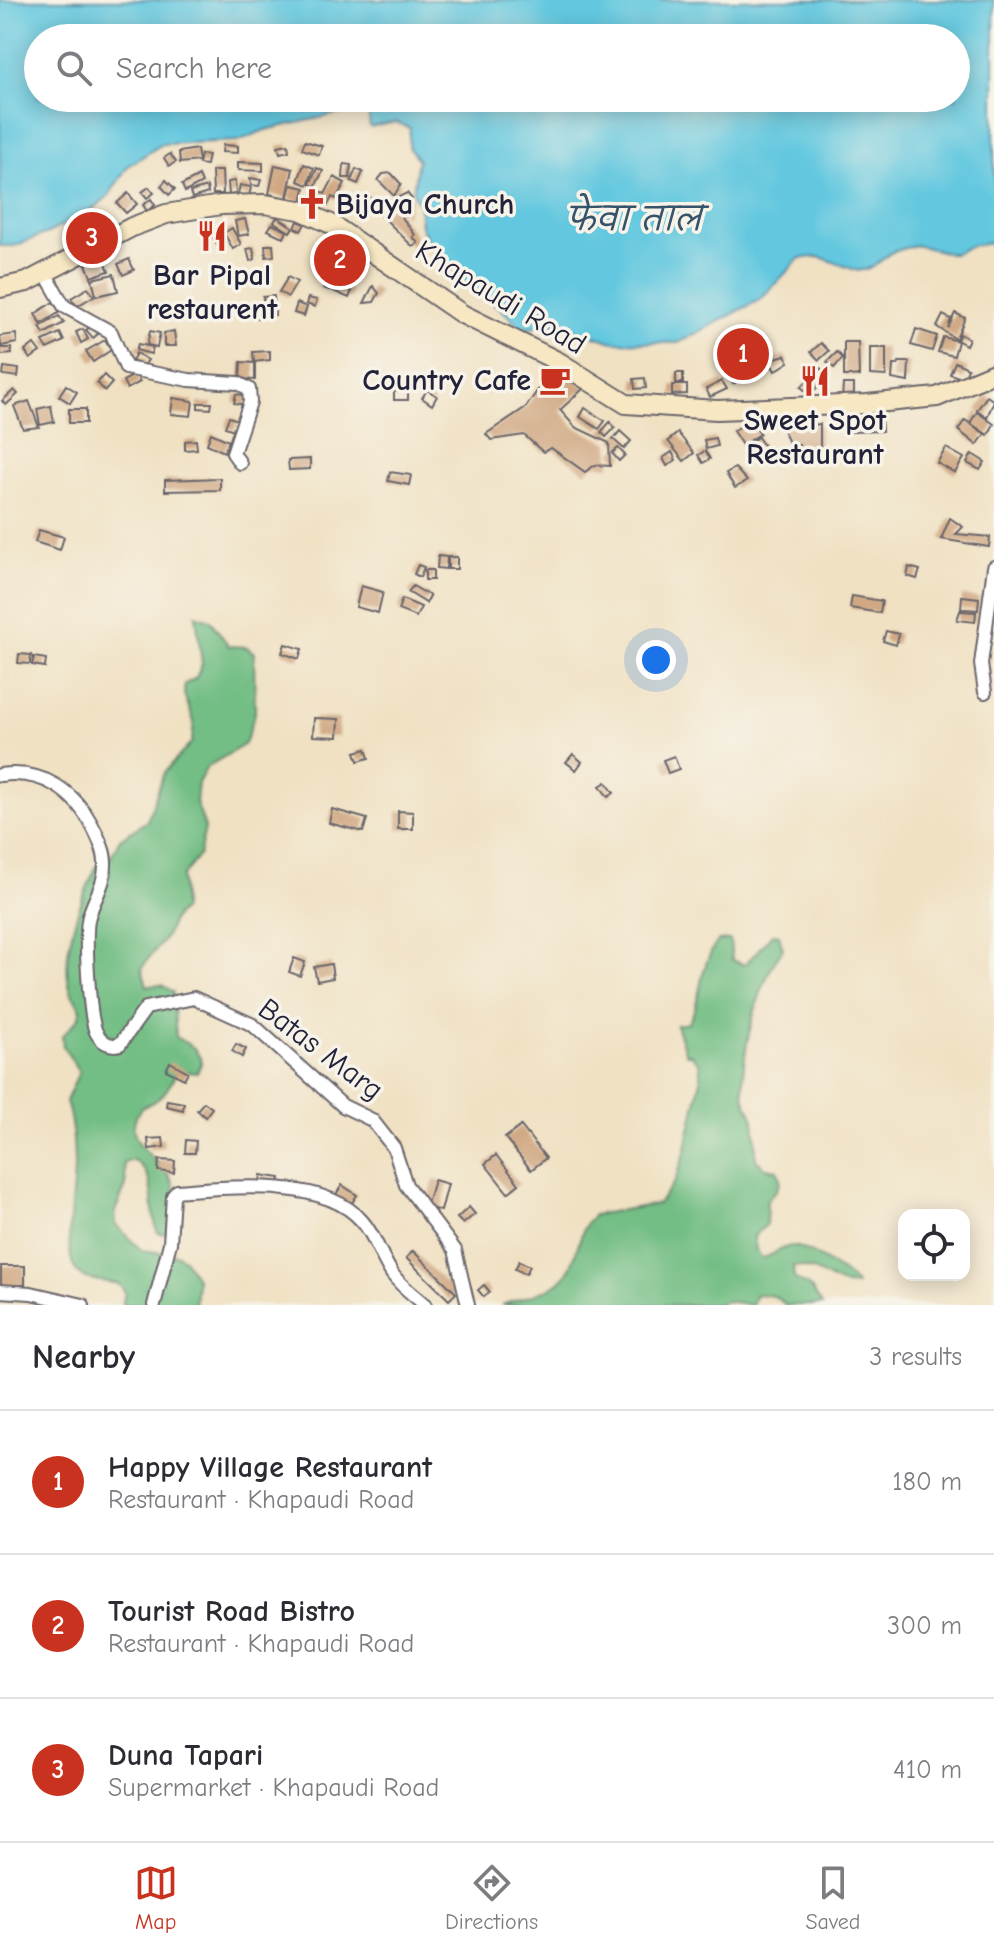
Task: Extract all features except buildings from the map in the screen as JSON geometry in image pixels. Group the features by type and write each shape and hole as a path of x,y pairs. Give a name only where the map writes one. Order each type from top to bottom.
{"main road":[{"name":"Khapaudi Road","path":"0,288 27,282 132,227 166,214 221,205 264,204 300,210 331,224 462,314 559,362 626,404 717,410 867,404 937,397 994,373"}],"street":[{"path":"45,273 64,306 111,332 126,368 189,380 238,383 249,389 250,402 233,453 240,463"},
{"path":"985,692 981,664 994,567"},
{"name":"Batas Marg","path":"0,775 36,777 68,792 80,804 105,855 104,877 88,917 87,938 94,1026 103,1041 111,1045 120,1044 146,1008 183,998 194,998 253,1025 343,1106 372,1120 381,1129 394,1148 406,1185 455,1250 468,1305"},
{"path":"154,1305 170,1243 173,1196 177,1191 252,1186 318,1194 340,1204 361,1219 393,1276 425,1305"},
{"path":"0,1291 31,1293 83,1305"}],"green space":[{"path":"196,615 210,620 229,646 247,647 254,653 255,713 245,744 207,767 198,783 196,802 205,828 199,855 182,877 183,909 142,969 147,986 162,985 173,992 176,1037 194,1048 202,1061 197,1073 177,1071 165,1092 141,1109 134,1123 138,1142 173,1184 174,1203 167,1234 158,1233 150,1183 141,1166 133,1160 124,1163 126,1186 115,1211 116,1225 141,1250 178,1255 185,1260 197,1280 195,1305 122,1305 125,1293 120,1285 82,1276 73,1265 70,1253 74,1152 66,1101 79,1072 63,1046 62,1036 78,1019 81,1010 72,994 68,959 76,918 107,845 110,859 120,839 147,821 164,773 192,742 194,722 184,694 185,684 196,678 202,664"},
{"path":"772,934 779,935 783,949 759,998 748,1038 743,1078 745,1097 754,1122 756,1160 766,1168 777,1170 780,1179 777,1190 767,1200 766,1225 754,1236 756,1250 762,1258 788,1247 798,1247 837,1268 856,1285 840,1284 811,1270 793,1266 794,1278 811,1288 822,1305 786,1305 774,1296 756,1294 752,1305 726,1301 715,1305 502,1305 543,1291 563,1278 587,1223 594,1215 658,1204 675,1181 685,1153 701,1079 699,1063 686,1054 676,1025 688,1023 692,1015 707,962 718,941 730,940 732,960 745,965"}],"water":[{"name":"फेवा ताल","path":"0,0 994,0 994,243 973,245 953,254 915,245 890,253 873,267 858,271 820,257 800,258 761,299 678,343 613,342 558,324 522,329 498,306 476,294 433,250 421,227 420,208 413,192 418,159 409,148 410,128 396,122 370,127 368,112 970,112 970,24 24,24 24,112 346,112 265,130 238,141 162,144 128,166 109,195 96,207 50,232 14,246 0,246"}],"place":[{"name":"Bijaya Church","path":"312,204"},
{"name":"Bar Pipal restaurent","path":"212,236"},
{"name":"Duna Tapari","path":"92,238"},
{"name":"Tourist Road Bistro","path":"340,260"},
{"name":"Happy Village Restaurant","path":"743,354"},
{"name":"Country Cafe","path":"555,380"},
{"name":"Sweet Spot Restaurant","path":"815,381"}]}
